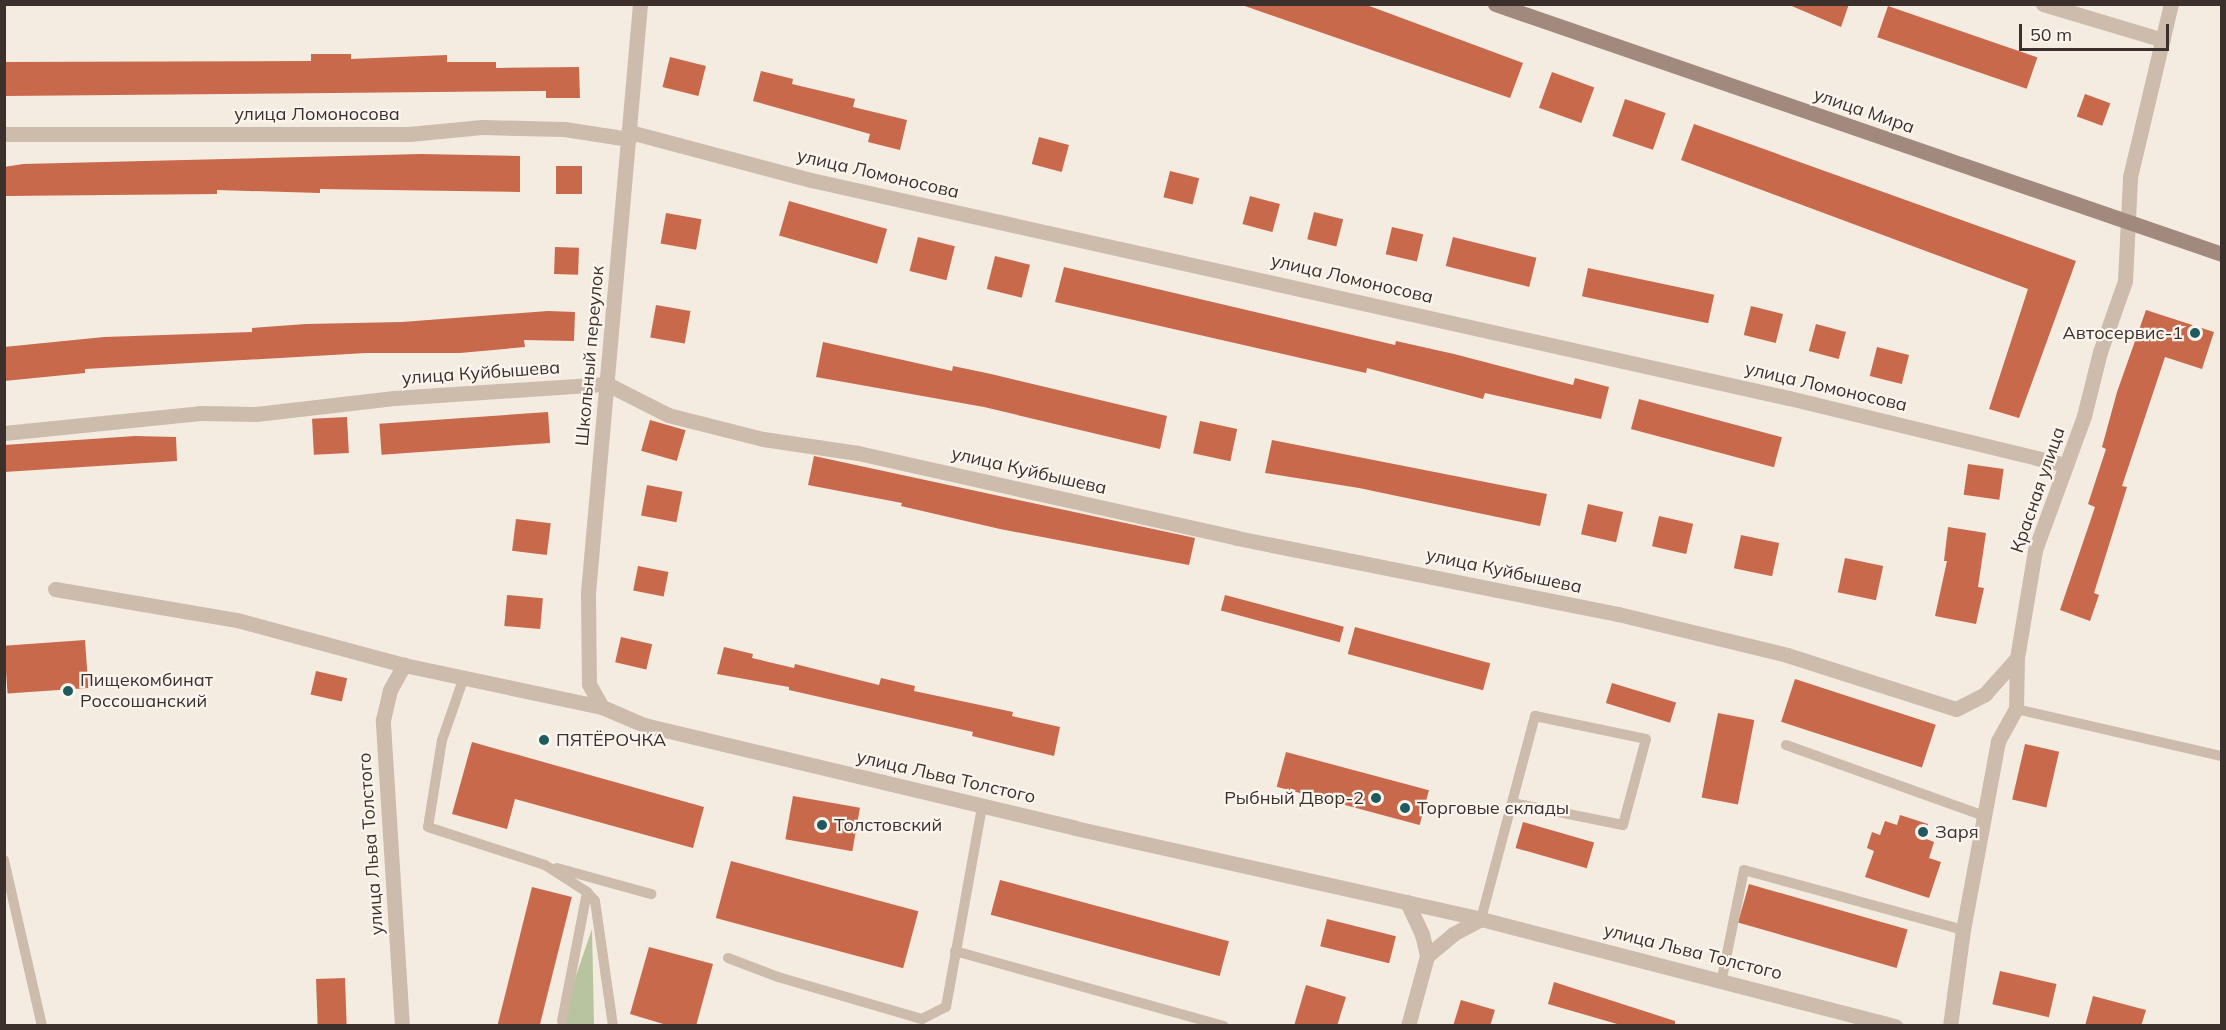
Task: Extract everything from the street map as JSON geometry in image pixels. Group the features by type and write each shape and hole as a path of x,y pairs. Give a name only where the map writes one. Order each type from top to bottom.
{"main road":[{"name":"улица Мира","path":"1495,4 2222,254"}],"street":[{"name":"Школьный переулок","path":"602,707 589,684 588,593 640,4"},
{"path":"2043,4 2163,40"},
{"name":"Красная улица","path":"1950,1026 1963,930 1998,741 2016,709 2017,658 2035,550 2066,465 2125,281 2130,224 2130,177 2171,4"},
{"name":"улица Ломоносова","path":"4,134 410,134 482,127 564,129 629,135 811,180 1789,398 2066,465"},
{"name":"улица Куйбышева","path":"4,433 200,413 256,414 394,398 607,384 668,414 763,439 858,453 1237,538 1618,614 1787,655 1956,709 1985,694 2017,658"},
{"name":"улица Льва Толстого","path":"55,588 237,620 404,664 602,707 644,725 982,806 1481,919 1722,978 1895,1026"},
{"name":"улица Льва Толстого","path":"402,1026 383,720 390,690 404,664"},
{"path":"1407,902 1422,934 1427,956 1408,1026"},
{"path":"1427,956 1453,934 1481,919"}],"lane":[{"path":"464,677 442,740 428,827 545,865 651,894"},
{"path":"2016,709 2222,756"},
{"path":"1481,919 1535,716 1646,739 1623,825 1513,803"},
{"path":"1786,745 1984,816"},
{"path":"728,958 788,980 922,1019 946,1007 982,806"},
{"path":"4,860 42,1026"},
{"path":"545,865 587,892 596,902 613,1026"},
{"path":"1722,978 1744,870 1963,930"},
{"path":"562,1021 587,892"},
{"path":"955,951 1224,1026"}],"green space":[{"path":"592,929 594,1025 559,1025"}],"building":[{"path":"1239,4 1364,4 1523,63 1510,98"},
{"path":"1787,4 1849,4 1841,27"},
{"path":"1888,6 2037,57 2027,89 1877,37"},
{"path":"311,54 351,54 351,59 447,55 447,62 496,62 496,68 579,67 580,98 546,98 546,91 4,96 4,62 311,61"},
{"path":"670,57 706,66 698,96 663,87"},
{"path":"761,71 793,79 792,84 855,99 853,107 907,120 900,150 868,142 870,134 753,101"},
{"path":"1552,72 1594,87 1581,123 1539,108"},
{"path":"2085,94 2110,103 2102,126 2077,117"},
{"path":"1625,99 1666,113 1653,150 1612,136"},
{"path":"1694,124 2076,261 2019,418 1989,409 2028,289 1681,160"},
{"path":"1039,137 1069,145 1062,172 1032,164"},
{"path":"421,154 520,156 520,192 320,189 320,193 217,190 217,194 4,196 4,167 23,164"},
{"path":"556,166 582,166 582,194 556,194"},
{"path":"1170,171 1199,178 1193,204 1163,197"},
{"path":"1250,196 1280,204 1272,232 1242,224"},
{"path":"789,201 887,229 877,264 779,236"},
{"path":"1314,212 1343,219 1336,246 1307,239"},
{"path":"666,213 701,219 696,250 661,244"},
{"path":"1392,227 1423,234 1417,261 1386,254"},
{"path":"918,237 955,246 946,280 910,271"},
{"path":"1453,237 1536,258 1529,287 1446,266"},
{"path":"555,247 579,248 578,275 554,274"},
{"path":"995,256 1030,265 1022,298 987,289"},
{"path":"1064,267 1395,345 1396,341 1454,354 1573,385 1575,378 1609,387 1601,419 1485,393 1483,399 1367,368 1366,373 1055,302"},
{"path":"1588,268 1714,295 1708,323 1582,296"},
{"path":"656,305 690,311 685,344 650,337"},
{"path":"1751,306 1783,314 1776,343 1744,335"},
{"path":"2146,310 2214,332 2202,369 2165,357 2122,486 2127,487 2094,593 2099,595 2090,621 2060,610 2095,507 2088,504 2106,449 2102,447 2117,392"},
{"path":"548,311 575,312 574,341 524,340 525,347 460,353 366,353 85,369 85,373 4,381 4,347 104,337 252,332 252,328 306,324 402,322"},
{"path":"1816,324 1846,332 1839,359 1809,351"},
{"path":"823,342 952,371 953,366 991,374 1167,416 1160,449 984,407 816,377"},
{"path":"1877,347 1909,355 1902,384 1870,376"},
{"path":"1639,399 1782,437 1774,467 1631,429"},
{"path":"548,412 550,443 382,455 379,424"},
{"path":"347,417 349,453 314,455 312,419"},
{"path":"650,420 686,430 677,461 641,451"},
{"path":"1200,421 1237,429 1230,461 1193,453"},
{"path":"135,436 176,437 177,461 4,472 4,445"},
{"path":"1272,440 1547,494 1540,526 1359,488 1265,473"},
{"path":"814,456 1195,538 1189,565 1000,529 901,506 902,503 808,485"},
{"path":"1968,464 2004,469 1999,500 1964,495"},
{"path":"647,485 682,492 676,522 641,515"},
{"path":"1588,504 1623,512 1616,542 1581,534"},
{"path":"1659,516 1693,524 1686,554 1652,546"},
{"path":"516,519 551,523 547,555 512,551"},
{"path":"1948,527 1986,533 1978,587 1984,588 1976,624 1935,616 1947,561 1944,561"},
{"path":"1741,535 1779,543 1772,576 1734,568"},
{"path":"1845,558 1883,566 1876,600 1838,592"},
{"path":"638,566 668,572 664,596 633,591"},
{"path":"507,595 543,598 540,629 504,626"},
{"path":"1225,595 1344,627 1340,642 1221,610"},
{"path":"1355,627 1490,663 1483,690 1348,654"},
{"path":"621,637 652,644 646,670 615,662"},
{"path":"85,640 88,688 8,694 4,646"},
{"path":"724,647 753,654 752,658 794,668 795,664 879,685 881,678 915,686 914,691 1013,712 1012,716 1060,727 1054,756 972,736 973,732 789,690 789,687 717,674"},
{"path":"316,671 347,678 342,702 311,694"},
{"path":"1795,679 1936,725 1922,768 1781,722"},
{"path":"1612,683 1676,703 1670,723 1606,703"},
{"path":"1718,713 1754,720 1738,804 1702,797"},
{"path":"472,742 704,807 693,848 515,799 507,829 452,814"},
{"path":"2025,744 2059,752 2046,807 2012,800"},
{"path":"1286,752 1429,790 1420,825 1277,787"},
{"path":"793,796 860,808 852,851 785,839"},
{"path":"1900,815 1928,824 1924,838 1934,842 1929,858 1941,862 1929,898 1865,877 1874,851 1867,848 1872,832 1880,835 1885,821 1897,825"},
{"path":"1523,822 1594,842 1587,868 1516,848"},
{"path":"731,861 918,911 903,968 716,918"},
{"path":"1000,880 1229,941 1220,976 991,915"},
{"path":"1749,884 1908,929 1897,968 1738,922"},
{"path":"532,887 572,897 540,1026 497,1026"},
{"path":"1327,919 1396,936 1389,963 1320,946"},
{"path":"649,947 713,964 696,1026 670,1026 630,1014"},
{"path":"2000,971 2057,984 2049,1017 1992,1004"},
{"path":"345,978 347,1024 318,1025 316,979"},
{"path":"1554,982 1675,1021 1675,1026 1624,1026 1548,1004"},
{"path":"1306,985 1346,997 1337,1026 1294,1026"},
{"path":"2093,996 2146,1010 2141,1026 2085,1026"},
{"path":"1461,1000 1495,1010 1490,1026 1453,1026"}],"place":[{"name":"Автосервис-1","path":"2195,333"},
{"name":"Пищекомбинат Россошанский","path":"68,691"},
{"name":"ПЯТЁРОЧКА","path":"544,740"},
{"name":"Рыбный Двор-2","path":"1376,798"},
{"name":"Торговые склады","path":"1405,808"},
{"name":"Толстовский","path":"822,825"},
{"name":"Заря","path":"1923,832"}]}
